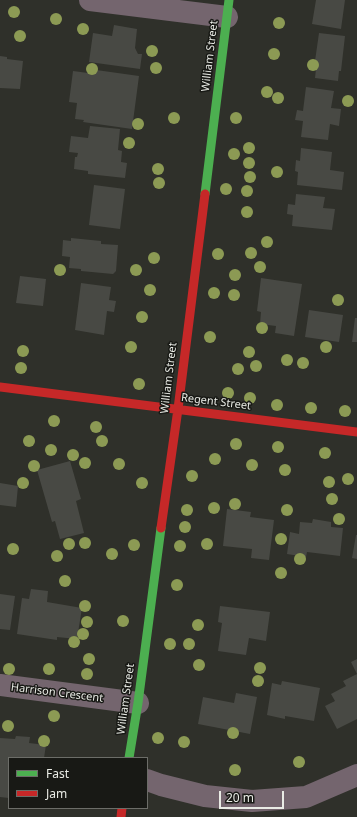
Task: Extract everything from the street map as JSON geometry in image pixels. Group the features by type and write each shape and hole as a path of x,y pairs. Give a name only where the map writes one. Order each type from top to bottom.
{"street":[{"path":"90,0 228,9"},
{"name":"William Street","path":"129,757 138,703 178,409 228,9"},
{"name":"Regent Street","path":"0,387 357,432"},
{"name":"Harrison Crescent","path":"0,685 138,703"},
{"path":"148,780 205,796 252,801 306,797 357,775"}],"building":[{"path":"316,0 345,0 341,29 312,24"},
{"path":"114,25 137,29 135,48 138,54 142,54 140,69 89,62 93,33 112,36"},
{"path":"319,33 345,36 341,71 339,71 338,81 315,78 316,69 314,68"},
{"path":"0,56 7,57 7,59 23,61 20,89 0,88"},
{"path":"89,69 139,76 132,129 83,122 84,120 75,119 77,103 69,102 73,71 88,73"},
{"path":"306,87 334,91 331,108 341,109 339,126 330,124 328,140 301,137 303,121 295,120 297,110 303,111"},
{"path":"90,126 120,129 118,150 122,151 121,162 127,163 125,178 88,174 88,171 74,169 75,157 77,157 78,153 69,152 71,136 88,138"},
{"path":"301,148 332,152 330,170 344,172 342,190 297,185 298,172 295,171 296,160 300,161"},
{"path":"94,185 125,189 120,229 89,225"},
{"path":"296,194 325,197 323,208 335,209 332,230 292,226 293,215 287,214 288,204 295,205"},
{"path":"71,238 101,241 101,244 118,245 116,271 113,274 81,271 81,269 69,268 70,257 62,256 63,240 71,241"},
{"path":"20,276 46,279 43,306 16,303"},
{"path":"261,278 302,284 294,336 275,333 276,326 260,324 261,312 257,311"},
{"path":"81,283 111,287 109,300 116,301 114,312 107,311 104,335 75,330"},
{"path":"309,310 343,315 339,342 305,337"},
{"path":"355,318 357,318 357,342 352,342"},
{"path":"70,461 81,499 76,501 84,533 60,539 55,521 52,522 37,470"},
{"path":"0,483 18,486 16,507 0,505"},
{"path":"227,509 251,512 250,517 274,520 269,560 251,558 252,549 223,546"},
{"path":"313,519 331,522 331,527 343,528 340,556 307,552 306,557 287,554 290,532 299,534 300,522 312,523"},
{"path":"357,535 357,559 352,558"},
{"path":"31,589 48,591 47,602 82,608 77,639 57,637 57,640 17,634 22,598 29,599"},
{"path":"0,594 15,596 10,630 0,629"},
{"path":"220,606 270,612 266,641 249,638 246,655 218,651 222,623 218,622"},
{"path":"357,659 357,674 351,662"},
{"path":"357,674 357,719 337,729 325,706 335,701 331,694 346,686 343,681"},
{"path":"282,681 320,688 314,721 285,716 285,719 267,715 272,683 281,685"},
{"path":"236,693 257,697 250,734 198,724 203,697 234,703"},
{"path":"16,736 30,737 29,743 46,745 44,757 8,757 8,798 0,797 0,738 15,739"}],"traffic: fast":[{"path":"205,194 229,0"},
{"path":"129,757 138,703 161,528"}],"traffic: jam":[{"path":"161,528 178,409 205,194"},
{"path":"0,387 357,432"},
{"path":"121,817 122,809"}]}
